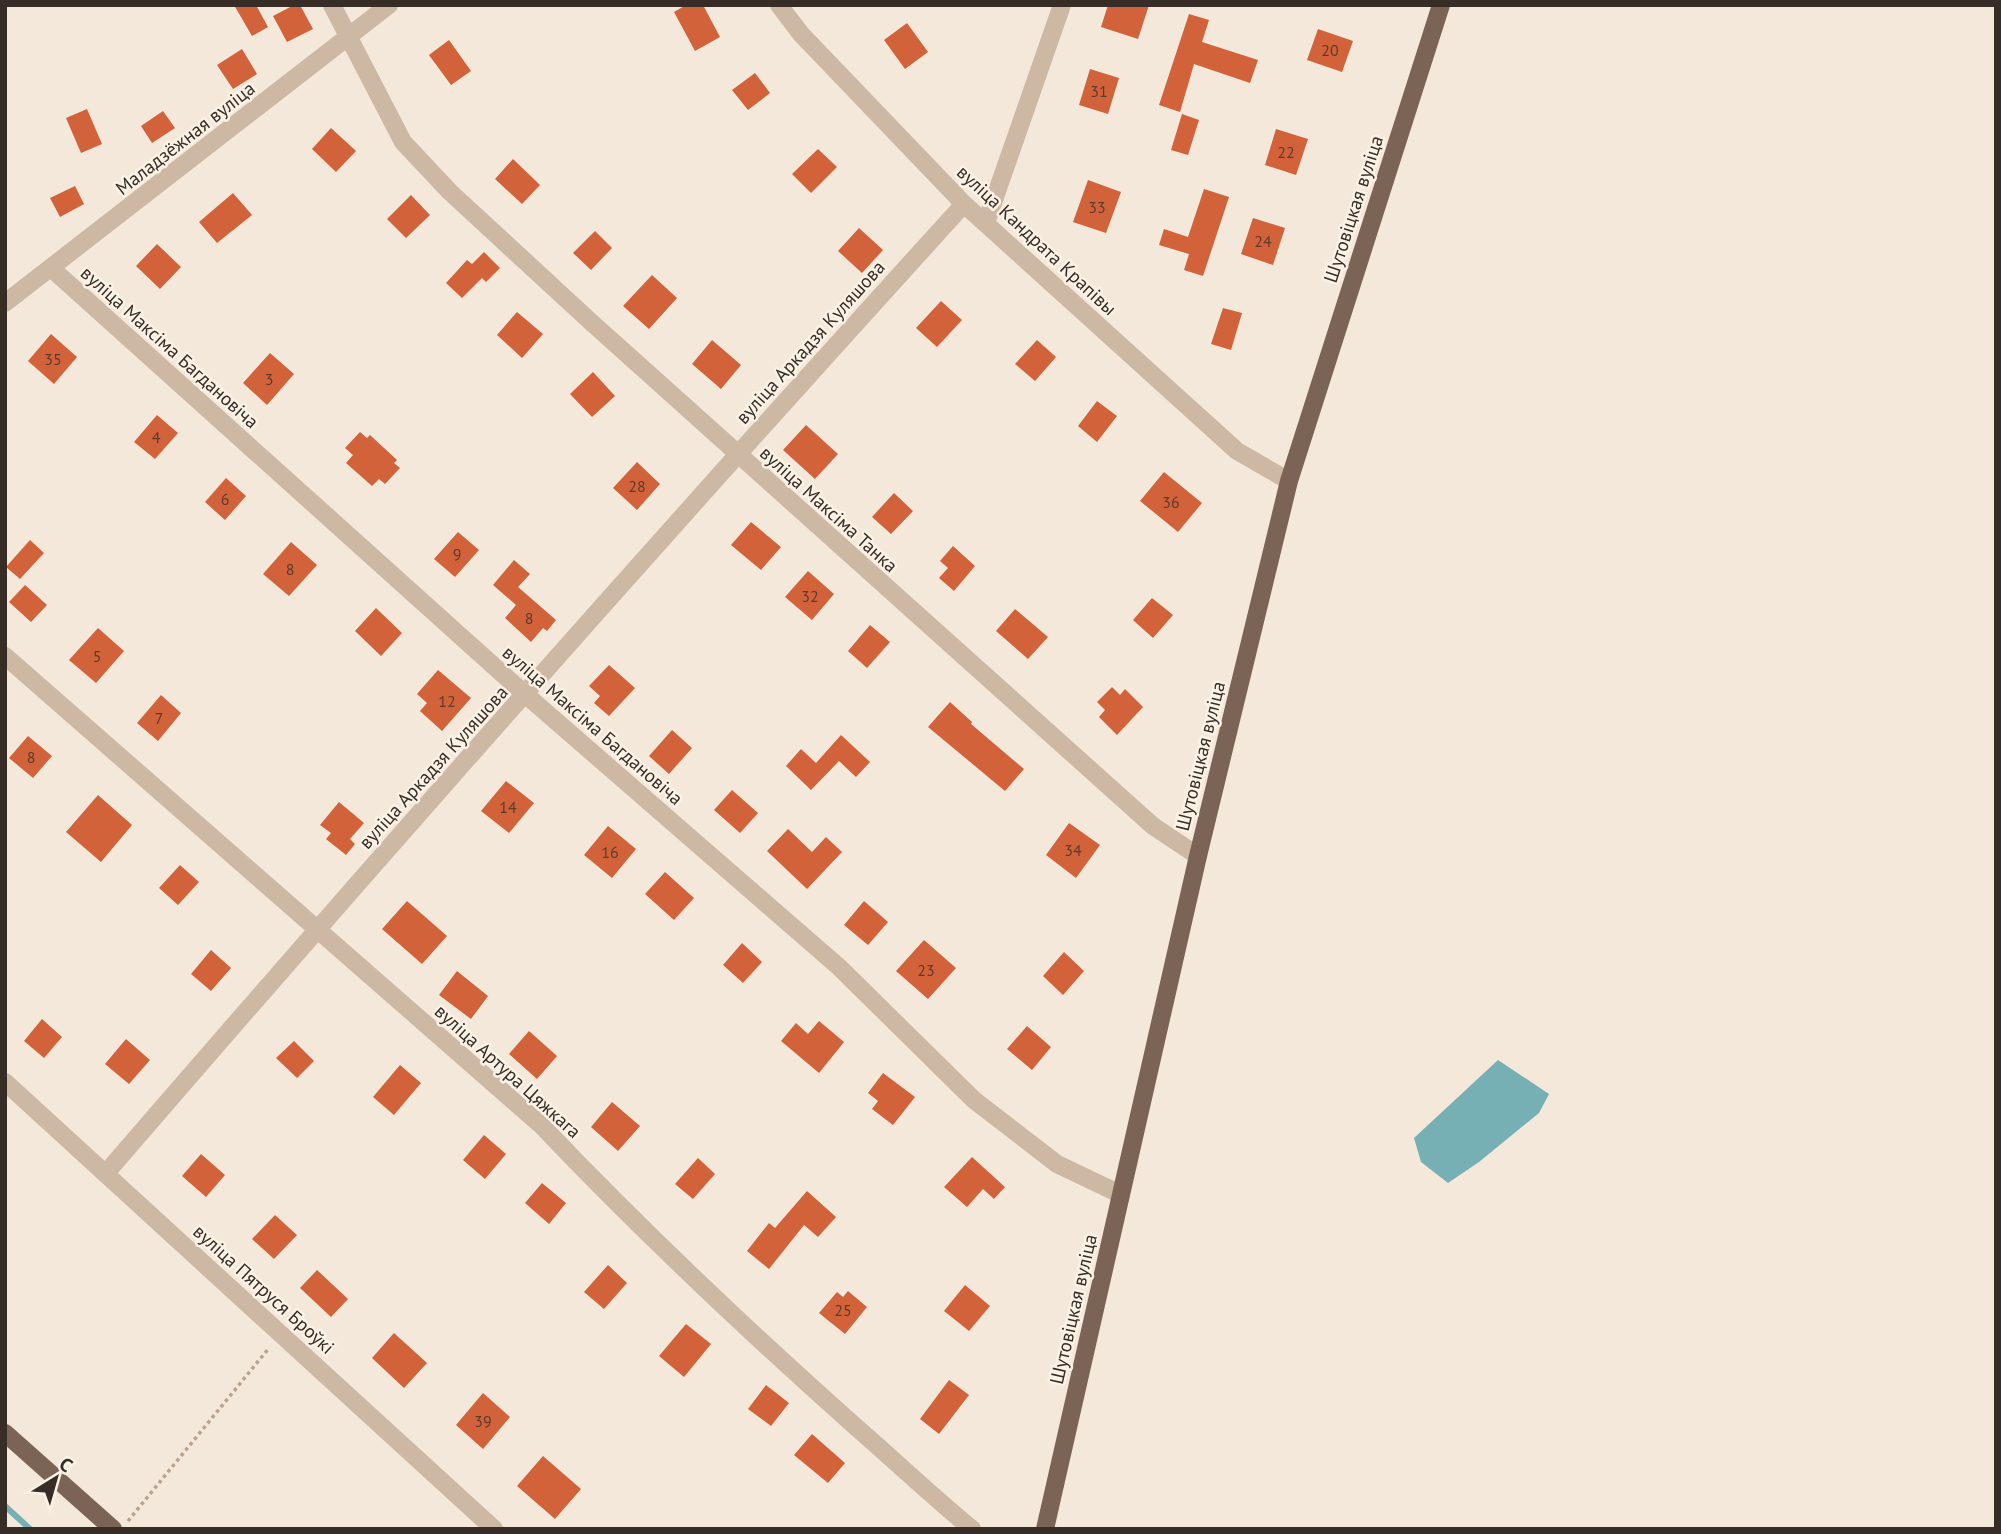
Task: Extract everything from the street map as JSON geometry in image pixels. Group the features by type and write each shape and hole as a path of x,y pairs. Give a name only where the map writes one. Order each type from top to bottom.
{"main road":[{"name":"Шутовіцкая вуліца","path":"1045,1529 1198,856 1289,481 1441,5"},
{"path":"5,1433 113,1529"}],"street":[{"name":"вуліца Максіма Танка","path":"332,5 403,142 450,192 1153,827 1198,856"},
{"name":"Маладзёжная вуліца","path":"5,303 389,5"},
{"name":"вуліца Кандрата Крапівы","path":"779,5 802,34 964,204 1237,451 1289,481"},
{"path":"986,223 1062,5"},
{"name":"вуліца Аркадзя Куляшова","path":"106,1173 316,930 737,454 964,204"},
{"name":"вуліца Максіма Багдановіча","path":"51,268 526,695 839,968 974,1100 1057,1164 1120,1194"},
{"name":"вуліца Артура Цяжкага","path":"5,656 542,1126 608,1195 783,1363 923,1489 972,1529"},
{"name":"вуліца Пятруся Броўкі","path":"5,1082 494,1529"}],"path":[{"path":"121,1529 281,1332"}],"water":[{"path":"1498,1060 1549,1094 1539,1113 1479,1162 1448,1183 1421,1162 1414,1138"}],"building":[{"path":"234,5 256,5 268,27 252,36"},
{"path":"294,5 300,5 313,29 287,42 273,16"},
{"path":"686,5 703,5 720,37 695,51 674,12"},
{"path":"1108,5 1149,5 1138,39 1101,27"},
{"path":"1189,14 1209,20 1202,42 1258,60 1250,83 1194,64 1180,112 1159,105"},
{"path":"907,23 928,52 905,69 884,40"},
{"path":"1318,29 1353,41 1342,72 1307,60"},
{"path":"449,40 471,71 451,85 429,55"},
{"path":"242,49 257,74 233,89 217,65"},
{"path":"1090,69 1119,78 1108,114 1079,105"},
{"path":"755,73 770,93 748,110 732,90"},
{"path":"87,109 102,144 81,153 66,118"},
{"path":"163,111 175,128 152,143 141,126"},
{"path":"1182,114 1199,120 1188,155 1171,150"},
{"path":"331,128 356,151 336,172 312,149"},
{"path":"1276,129 1308,139 1296,175 1265,165"},
{"path":"818,149 837,167 811,193 792,174"},
{"path":"513,159 540,185 522,204 495,179"},
{"path":"1088,180 1121,192 1106,233 1073,222"},
{"path":"75,186 84,204 60,217 50,198"},
{"path":"1204,189 1229,197 1203,276 1184,270 1189,254 1159,245 1164,229 1188,237"},
{"path":"233,193 252,215 217,243 199,222"},
{"path":"411,195 430,215 406,238 387,219"},
{"path":"1253,218 1285,228 1273,265 1241,254"},
{"path":"859,228 883,250 862,273 838,251"},
{"path":"595,231 612,248 591,270 573,253"},
{"path":"157,244 181,267 160,289 136,266"},
{"path":"484,252 500,268 486,282 482,278 462,298 446,283 467,260 472,264"},
{"path":"652,275 677,298 649,329 623,306"},
{"path":"941,301 962,320 937,347 916,328"},
{"path":"1223,308 1242,313 1231,350 1211,344"},
{"path":"517,312 543,334 522,358 497,335"},
{"path":"51,334 77,357 54,384 28,361"},
{"path":"712,340 741,365 721,389 692,364"},
{"path":"1037,340 1056,357 1035,381 1015,364"},
{"path":"270,353 294,374 267,405 243,383"},
{"path":"593,372 615,396 592,417 570,394"},
{"path":"1097,401 1117,416 1097,442 1078,426"},
{"path":"157,415 178,433 155,459 134,442"},
{"path":"806,425 838,454 815,479 783,450"},
{"path":"360,432 367,438 370,435 397,460 394,463 400,468 385,484 379,479 372,486 346,463 353,455 345,448"},
{"path":"637,462 660,484 637,510 613,488"},
{"path":"1164,472 1202,503 1178,532 1140,501"},
{"path":"226,478 246,496 225,520 205,502"},
{"path":"894,493 913,511 891,534 872,517"},
{"path":"751,522 781,547 761,570 731,545"},
{"path":"458,532 479,550 455,577 434,559"},
{"path":"30,540 44,553 20,579 6,567"},
{"path":"291,542 317,565 289,596 263,574"},
{"path":"953,546 975,566 954,591 939,578 948,568 940,561"},
{"path":"514,560 530,574 518,587 556,620 547,631 543,628 531,642 505,618 516,605 493,585"},
{"path":"808,571 834,594 812,620 785,597"},
{"path":"25,585 47,605 31,622 9,602"},
{"path":"1152,598 1173,615 1153,638 1133,620"},
{"path":"376,608 402,633 381,656 355,631"},
{"path":"1015,609 1048,637 1028,659 996,631"},
{"path":"870,625 890,642 867,668 848,651"},
{"path":"98,628 124,651 96,683 69,660"},
{"path":"609,665 635,688 609,716 594,703 600,696 589,686"},
{"path":"438,670 471,698 442,731 420,711 427,703 417,694"},
{"path":"1112,687 1120,695 1125,689 1143,707 1117,735 1099,717 1105,710 1097,702"},
{"path":"161,695 181,713 158,741 137,723"},
{"path":"950,702 972,722 971,724 1024,769 1005,791 928,727"},
{"path":"672,730 692,748 669,774 649,756"},
{"path":"841,735 870,762 856,777 839,761 811,790 786,766 801,749 816,763"},
{"path":"28,736 52,756 33,778 9,758"},
{"path":"506,781 534,803 509,833 481,811"},
{"path":"732,790 758,813 740,833 714,810"},
{"path":"98,795 132,825 101,862 66,832"},
{"path":"339,802 364,823 350,839 355,844 346,855 326,839 331,833 320,825"},
{"path":"1069,823 1100,845 1076,878 1046,855"},
{"path":"608,826 636,849 612,878 584,855"},
{"path":"788,829 812,852 826,837 842,852 807,889 767,851"},
{"path":"180,865 199,882 178,905 159,888"},
{"path":"665,872 694,898 674,920 645,894"},
{"path":"407,901 447,936 422,964 382,929"},
{"path":"864,901 888,922 868,945 844,925"},
{"path":"924,940 956,968 928,999 896,971"},
{"path":"742,943 762,962 743,983 723,965"},
{"path":"211,950 231,968 211,991 191,974"},
{"path":"1064,952 1084,971 1063,995 1043,976"},
{"path":"457,971 488,996 471,1019 439,995"},
{"path":"42,1019 62,1037 44,1058 24,1041"},
{"path":"819,1021 844,1042 819,1073 781,1041 796,1023 808,1034"},
{"path":"1027,1026 1051,1047 1032,1070 1007,1049"},
{"path":"529,1031 557,1056 537,1079 509,1054"},
{"path":"126,1039 150,1060 129,1084 105,1064"},
{"path":"294,1041 314,1061 297,1078 276,1058"},
{"path":"400,1065 421,1083 394,1115 373,1097"},
{"path":"883,1073 915,1097 893,1125 872,1109 878,1101 868,1093"},
{"path":"612,1102 640,1126 618,1151 591,1127"},
{"path":"484,1135 506,1154 485,1179 463,1160"},
{"path":"201,1154 225,1175 206,1197 182,1176"},
{"path":"972,1157 1005,1187 994,1199 983,1189 967,1207 944,1187"},
{"path":"698,1158 715,1174 693,1199 675,1184"},
{"path":"542,1183 566,1203 549,1224 525,1203"},
{"path":"807,1191 836,1217 818,1237 804,1225 769,1269 747,1251 769,1223 775,1228"},
{"path":"275,1215 297,1235 274,1259 252,1239"},
{"path":"608,1265 627,1283 604,1309 584,1292"},
{"path":"317,1270 348,1299 331,1317 300,1288"},
{"path":"965,1285 990,1306 969,1331 944,1311"},
{"path":"848,1291 867,1307 845,1334 819,1313 837,1292 843,1297"},
{"path":"686,1324 711,1344 684,1377 659,1356"},
{"path":"394,1333 427,1363 404,1388 372,1358"},
{"path":"949,1380 969,1395 939,1434 920,1419"},
{"path":"766,1385 789,1403 771,1426 748,1409"},
{"path":"483,1393 510,1417 483,1449 456,1425"},
{"path":"812,1434 845,1463 828,1483 794,1455"},
{"path":"543,1456 581,1489 555,1519 517,1486"}],"waterway":[{"path":"5,1506 30,1529"}]}
